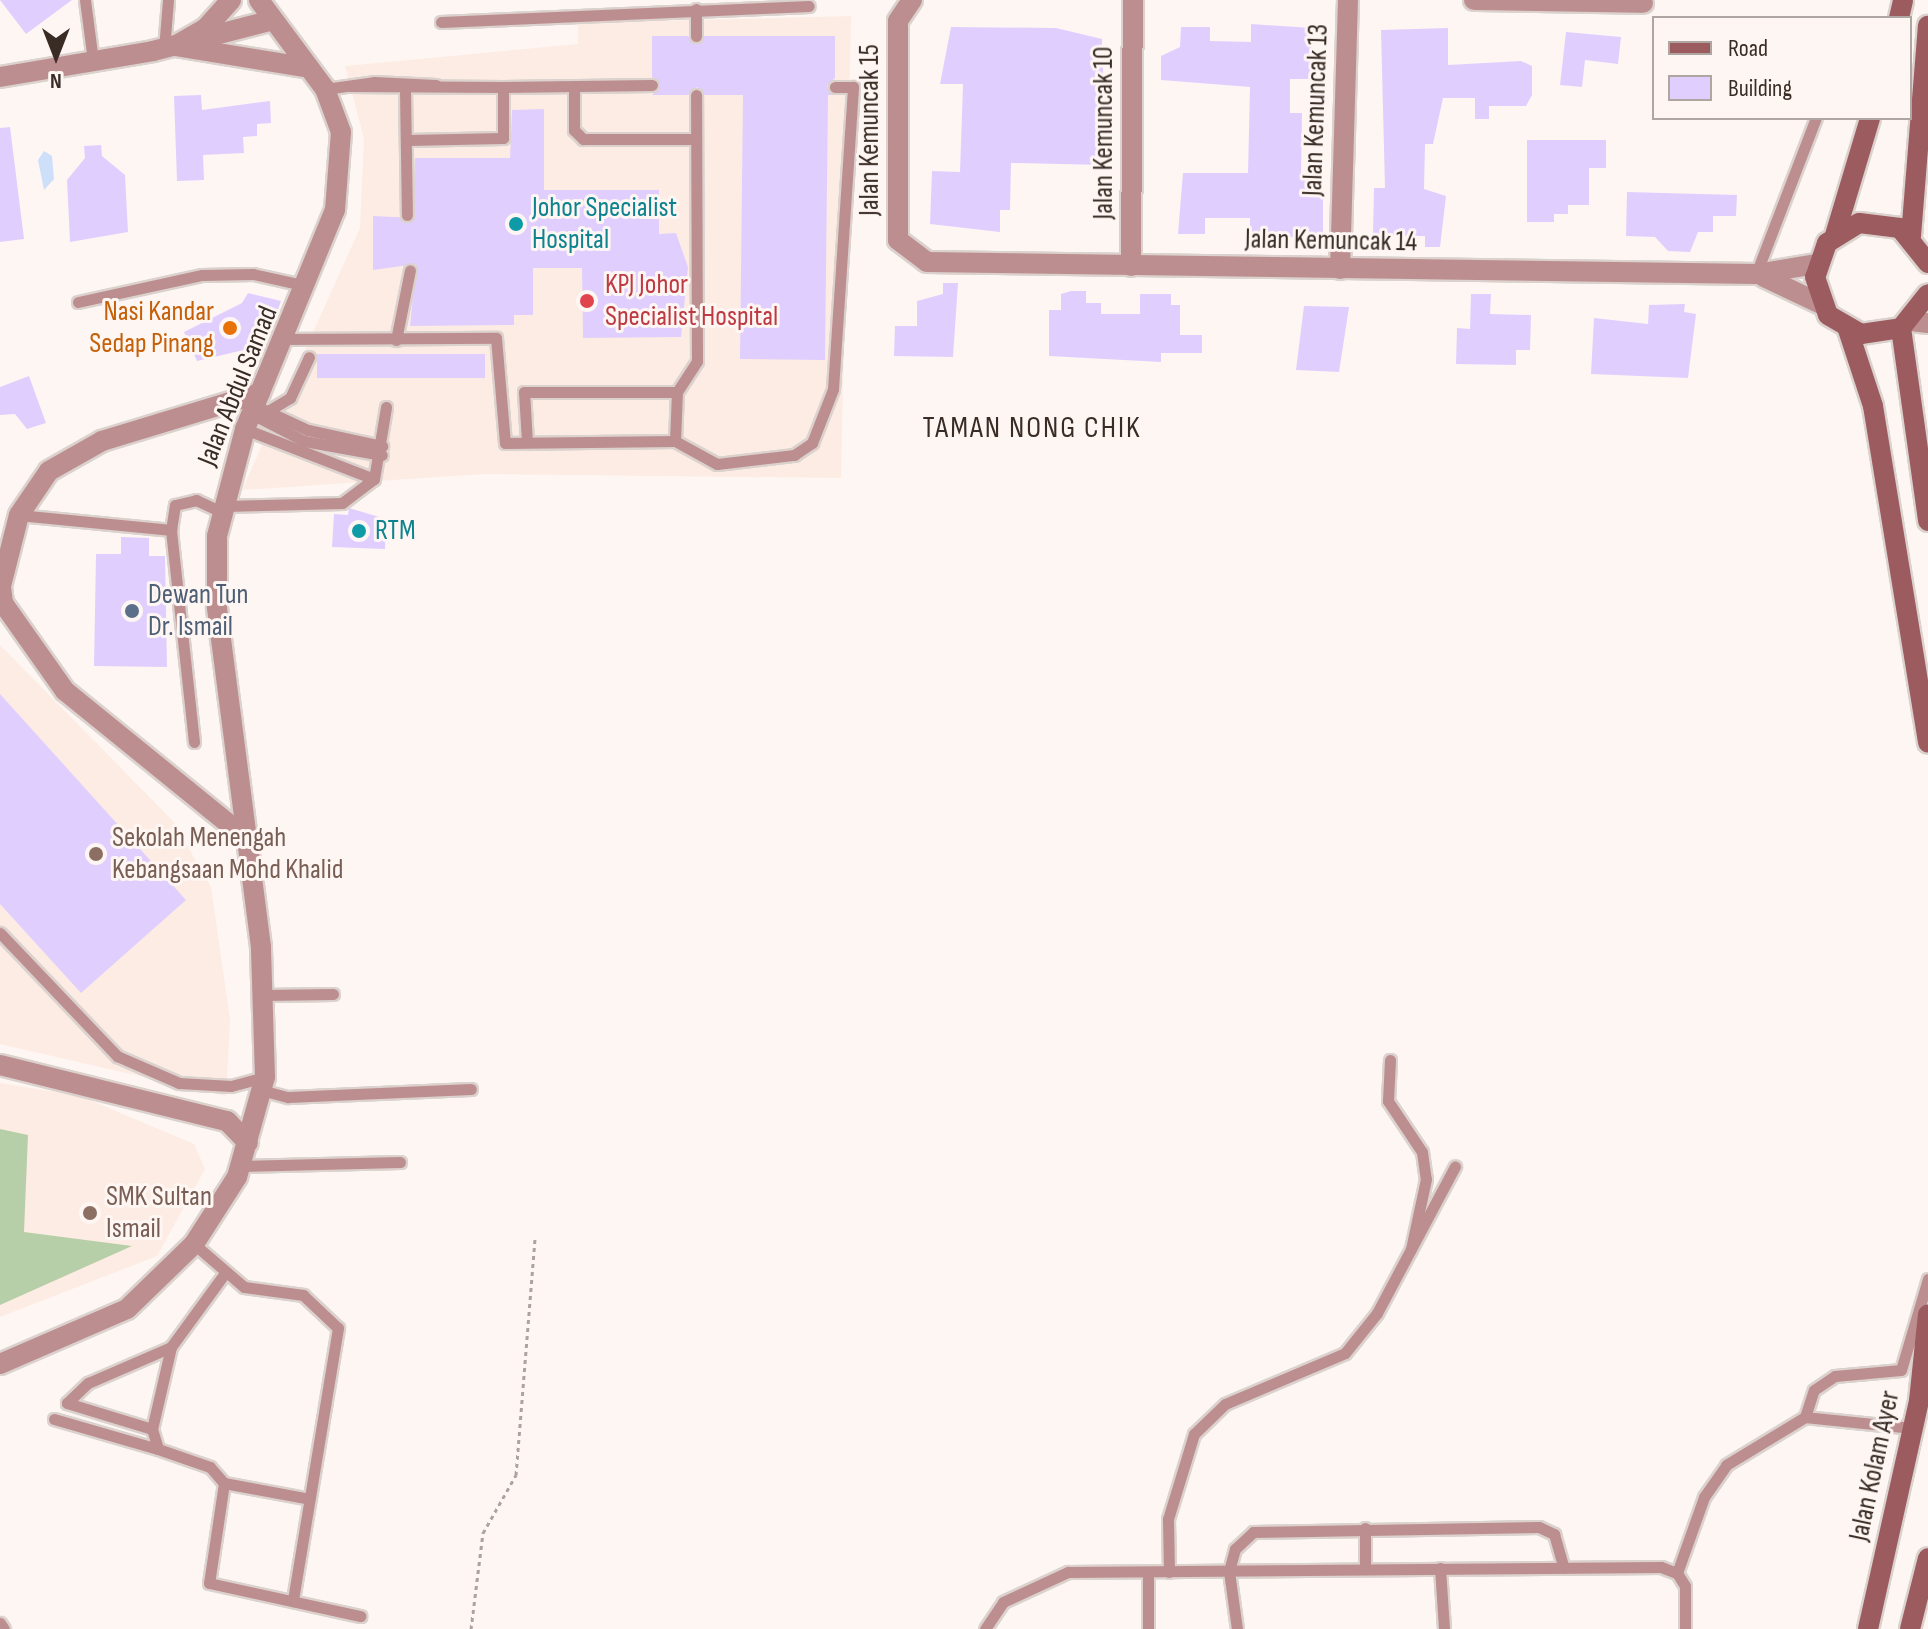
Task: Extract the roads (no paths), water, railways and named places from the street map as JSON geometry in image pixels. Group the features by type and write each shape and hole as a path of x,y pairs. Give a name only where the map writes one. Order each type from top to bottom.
{"main road":[{"path":"1835,235 1873,221 1922,249 1928,26"},
{"path":"1869,120 1835,235 1817,264 1821,304 1848,330 1873,406 1928,743"},
{"path":"1928,294 1914,324 1928,521"},
{"path":"1848,330 1875,336 1914,324"},
{"name":"Jalan Kolam Ayer","path":"1868,1629 1914,1428 1928,1314"},
{"path":"1910,1629 1928,1558"}],"street":[{"path":"169,48 205,29 231,0"},
{"name":"Jalan Abdul Samad","path":"0,1364 127,1309 194,1244 240,1166 263,1083 264,995 217,607 223,509 256,411 308,286 335,210 341,132 325,89 259,0"},
{"name":"Jalan Kemuncak 10","path":"1131,266 1133,0"},
{"name":"Jalan Kemuncak 13","path":"1340,269 1348,0"},
{"path":"1474,0 1643,3"},
{"name":"Jalan Kemuncak 15","path":"907,2 898,240 907,252"},
{"path":"0,77 169,48 273,20"},
{"path":"169,48 309,68"},
{"name":"Jalan Kemuncak 14","path":"907,252 927,262 1340,269 1756,274 1817,264"},
{"name":"Jalan Kemuncak 14","path":"1756,274 1821,304"},
{"path":"246,838 65,691 3,603 0,586 19,515 49,471 75,454 256,411"},
{"path":"0,1065 227,1121 248,1143"}],"lane":[{"path":"85,0 93,61"},
{"path":"168,0 169,48"},
{"path":"441,22 809,6"},
{"path":"696,9 696,36"},
{"path":"325,89 420,81 444,88"},
{"path":"350,86 405,91 652,85"},
{"path":"408,140 503,138 503,87"},
{"path":"285,339 496,338 505,443 675,441 705,461 762,463 812,443 827,417 853,87 835,87"},
{"path":"574,88 574,130 583,139 696,139"},
{"path":"405,91 407,215"},
{"path":"675,441 677,392 697,361 696,95"},
{"path":"1756,274 1815,120"},
{"path":"396,340 410,270"},
{"path":"78,302 202,275 253,274 308,286"},
{"path":"256,411 290,398 309,357"},
{"path":"527,442 524,392 677,392"},
{"path":"194,742 171,530 175,505 196,500 223,509 342,503 374,479 382,450 386,407"},
{"path":"256,411 304,441 382,450"},
{"path":"256,411 374,479"},
{"path":"19,515 171,530"},
{"path":"0,933 117,1056 179,1083 231,1086 263,1083 288,1097 471,1089"},
{"path":"264,995 333,994"},
{"path":"1390,1060 1388,1101 1422,1152 1426,1179 1411,1253"},
{"path":"240,1166 400,1162"},
{"path":"1169,1572 1168,1519 1194,1434 1225,1404 1345,1353 1411,1253 1455,1166"},
{"path":"194,1244 244,1287 303,1295 338,1328 293,1601"},
{"path":"158,1449 152,1429 171,1347 225,1273"},
{"path":"1805,1417 1814,1390 1835,1376 1901,1370 1928,1279"},
{"path":"152,1429 67,1403 88,1383 171,1347"},
{"path":"1677,1573 1704,1497 1726,1465 1805,1417 1914,1428"},
{"path":"54,1419 210,1467 224,1483 310,1499"},
{"path":"224,1483 209,1583 360,1616"},
{"path":"1237,1629 1229,1571 1235,1549 1253,1532 1539,1527 1563,1548 1564,1568"},
{"path":"1365,1528 1365,1569"},
{"path":"985,1629 1003,1602 1045,1577 1148,1572 1440,1568 1564,1568 1677,1573"},
{"path":"1440,1568 1444,1629"},
{"path":"1148,1572 1148,1629"},
{"path":"1677,1573 1685,1586 1685,1629"},
{"path":"0,1623 4,1629"}],"water":[{"path":"44,151 52,156 54,179 44,190 38,160"}],"place":[{"name":"Johor Specialist Hospital","path":"516,224"},
{"name":"KPJ Johor Specialist Hospital","path":"587,301"},
{"name":"Nasi Kandar Sedap Pinang","path":"230,328"},
{"name":"RTM","path":"359,531"},
{"name":"Dewan Tun Dr. Ismail","path":"132,611"},
{"name":"Sekolah Menengah Kebangsaan Mohd Khalid","path":"96,854"},
{"name":"SMK Sultan Ismail","path":"90,1213"}],"district":[{"name":"TAMAN NONG CHIK","path":"1032,428"}]}
